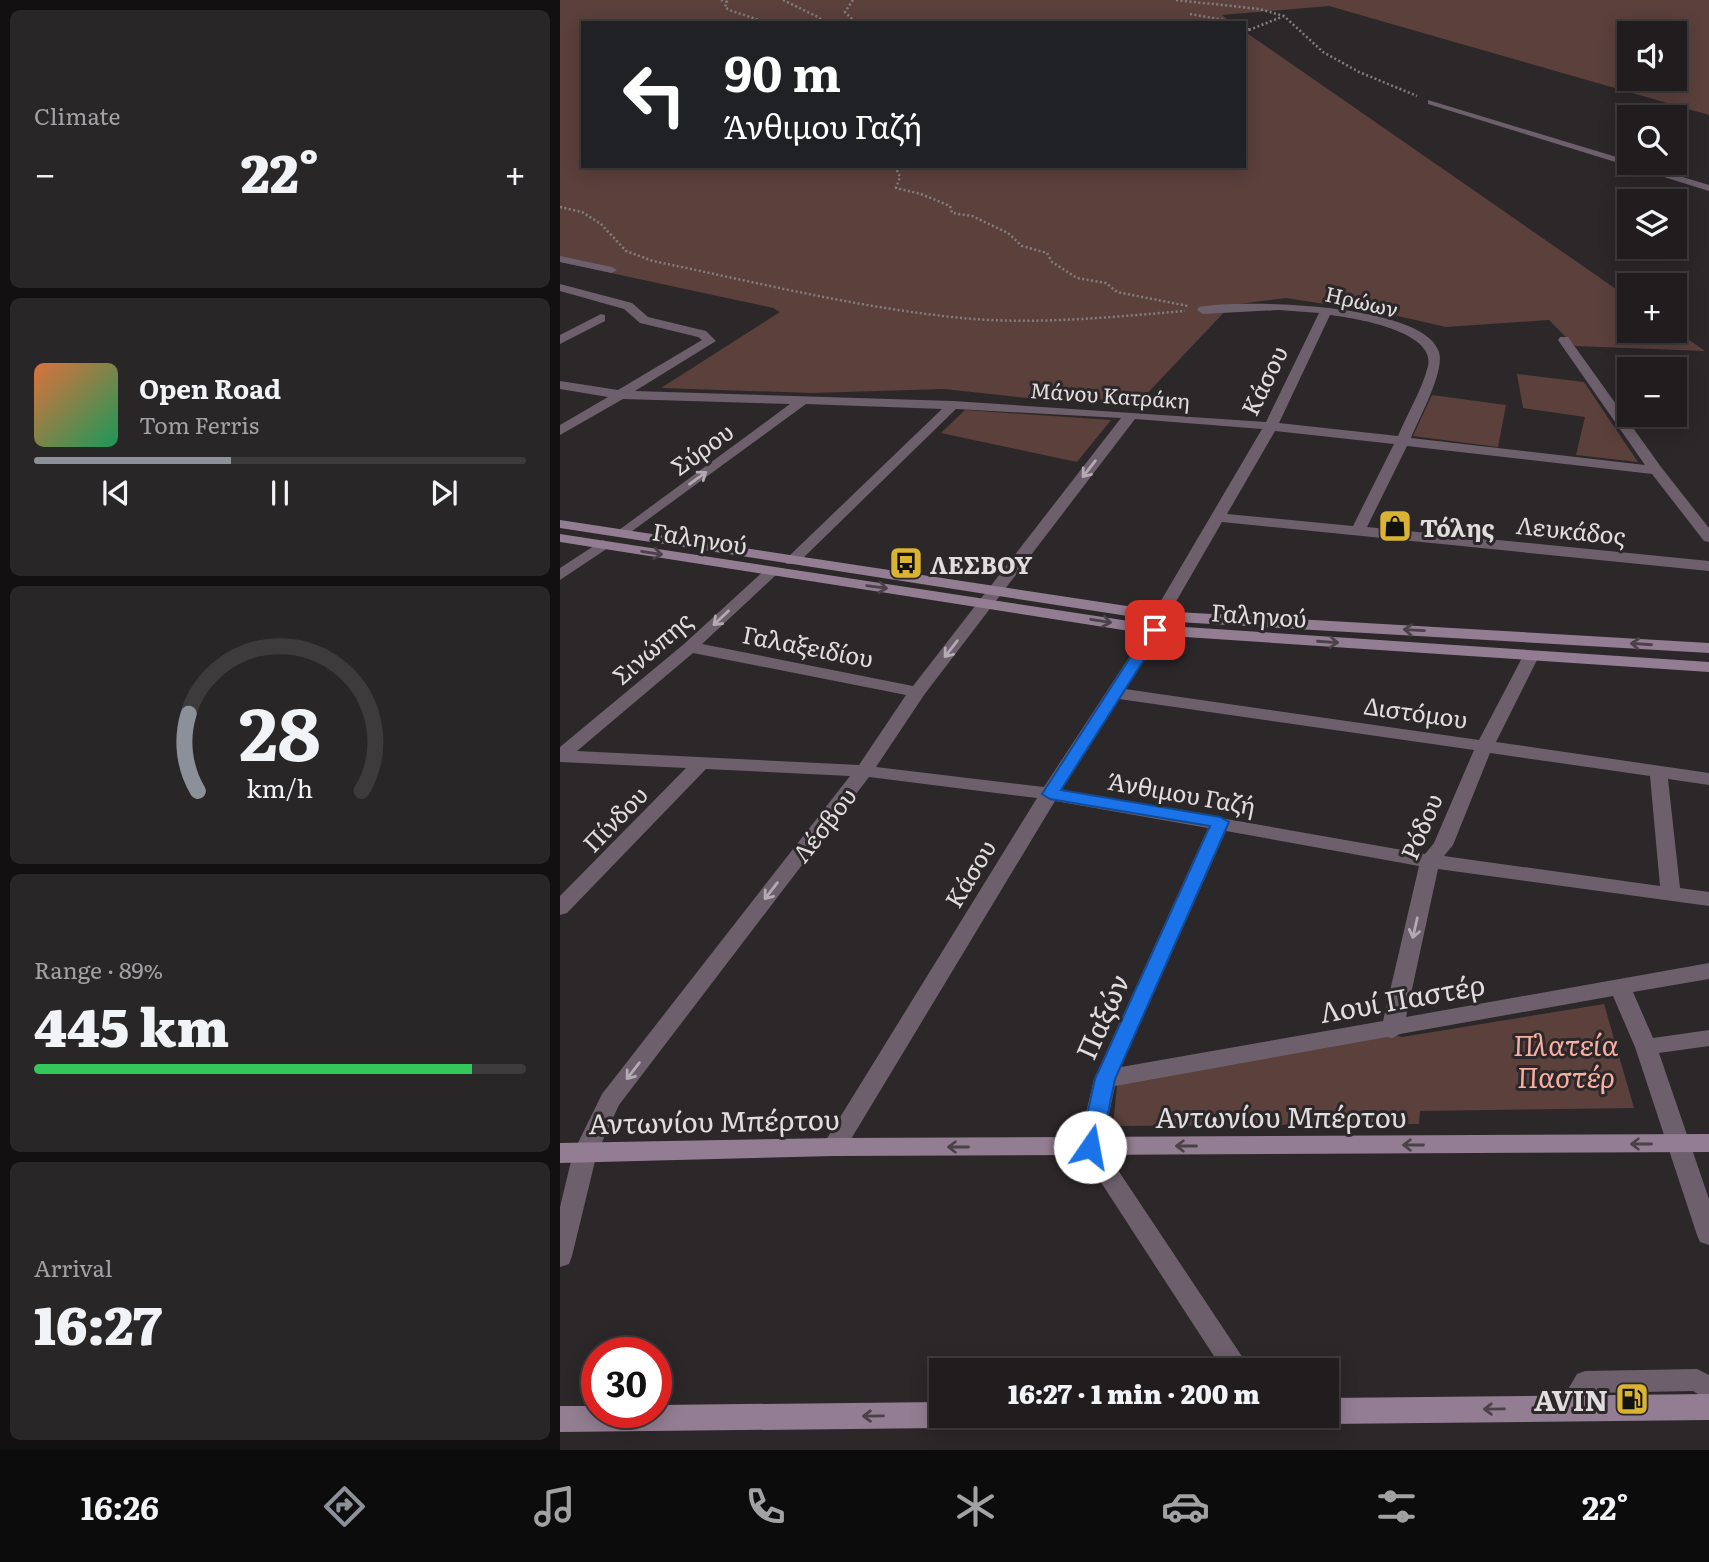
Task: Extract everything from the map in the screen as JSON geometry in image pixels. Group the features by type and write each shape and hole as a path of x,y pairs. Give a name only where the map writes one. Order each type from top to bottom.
{"street":[{"path":"1431,102 1709,188"},
{"path":"560,287 628,306 644,320 708,337 710,341 560,431"},
{"name":"Ηρώων","path":"1200,310 1290,307 1326,311 1388,323 1402,328 1433,347 1437,356 1435,364 1402,442 1358,530"},
{"name":"Κάσου","path":"834,1147 1009,857 1116,693 1271,426 1326,311"},
{"path":"560,340 601,318"},
{"path":"1564,340 1656,470 1709,538"},
{"name":"Μάνου Κατράκη","path":"560,385 623,395 953,405 1131,415 1271,426 1656,470"},
{"name":"Σύρου","path":"624,533 804,400"},
{"path":"792,561 953,405"},
{"name":"Λέσβου","path":"560,1255 585,1153 610,1100 864,771 918,692 1131,415"},
{"name":"Λευκάδος","path":"1218,517 1709,566"},
{"name":"Γαληνού","path":"560,524 1157,623 1531,656 1709,667"},
{"name":"Γαληνού","path":"560,538 771,572 990,597"},
{"path":"560,575 603,545"},
{"name":"Σινώπης","path":"560,756 690,647 771,572"},
{"name":"Γαληνού","path":"1157,623 1709,648"},
{"name":"Γαλαξειδίου","path":"690,647 918,692"},
{"name":"Ρόδου","path":"1392,1030 1430,861 1444,845 1461,798 1531,656"},
{"name":"Διστόμου","path":"1116,693 1709,779"},
{"name":"Άνθιμου Γαζή","path":"560,756 864,771 1050,794 1430,861 1709,899"},
{"name":"Πίνδου","path":"560,908 703,761"},
{"path":"1658,770 1671,893"},
{"name":"Παξών","path":"1090,1147 1105,1079 1220,822"},
{"name":"Λουί Παστέρ","path":"1105,1079 1392,1030 1709,971"},
{"path":"1620,988 1646,1047 1709,1236"},
{"path":"1646,1047 1709,1038"},
{"name":"Αντωνίου Μπέρτου","path":"560,1153 834,1147 1709,1143"},
{"path":"1090,1147 1229,1358"},
{"path":"1339,1411 1709,1407"},
{"path":"560,1419 929,1415"}],"lane":[{"path":"560,259 612,270"},
{"path":"1569,1408 1585,1382 1697,1380 1709,1390"}],"path":[{"path":"721,0 727,2 725,7 729,10 762,21"},
{"path":"783,0 788,5 817,15 822,21"},
{"path":"853,0 845,12 854,21"},
{"path":"1175,0 1259,9 1284,16 1322,52 1359,72 1431,102"},
{"path":"1190,14 1230,21"},
{"path":"1246,31 1284,16"},
{"path":"896,168 900,179 896,188 942,201 950,206 952,213 972,216 1001,230 1022,246 1047,253 1052,262 1077,278 1106,283 1117,292 1175,302 1200,310"},
{"path":"560,207 582,212 601,225 626,251 653,261 839,299 962,318 1058,321 1200,310"}],"green space":[{"path":"560,0 1709,0 1709,115 1687,109 1687,105 1674,105 1625,91 1687,91 1687,21 1617,21 1617,89 1329,6 1222,15 1230,21 581,21 581,168 1246,168 1246,32 1617,290 1617,343 1687,343 1687,338 1705,351 1575,346 1549,320 1446,327 1389,314 1286,298 1231,305 1141,400 1036,399 944,389 812,393 661,388 780,312 773,308 560,262"},
{"path":"1517,374 1584,382 1638,462 1576,455 1585,417 1523,408"},
{"path":"1432,395 1506,405 1498,447 1413,436"},
{"path":"965,410 1111,420 1077,462 941,433"},
{"name":"Πλατεία Παστέρ","path":"1604,1004 1634,1108 1420,1111 1419,1124 1113,1126 1117,1085 1377,1031 1402,1037"}],"place":[{"name":"Τόλης","path":"1395,526"},
{"name":"ΛΕΣΒΟΥ","path":"906,563"},
{"name":"AVIN","path":"1632,1399"}],"route":[{"path":"1090,1147 1105,1079 1220,822 1050,794 1155,630"}]}
